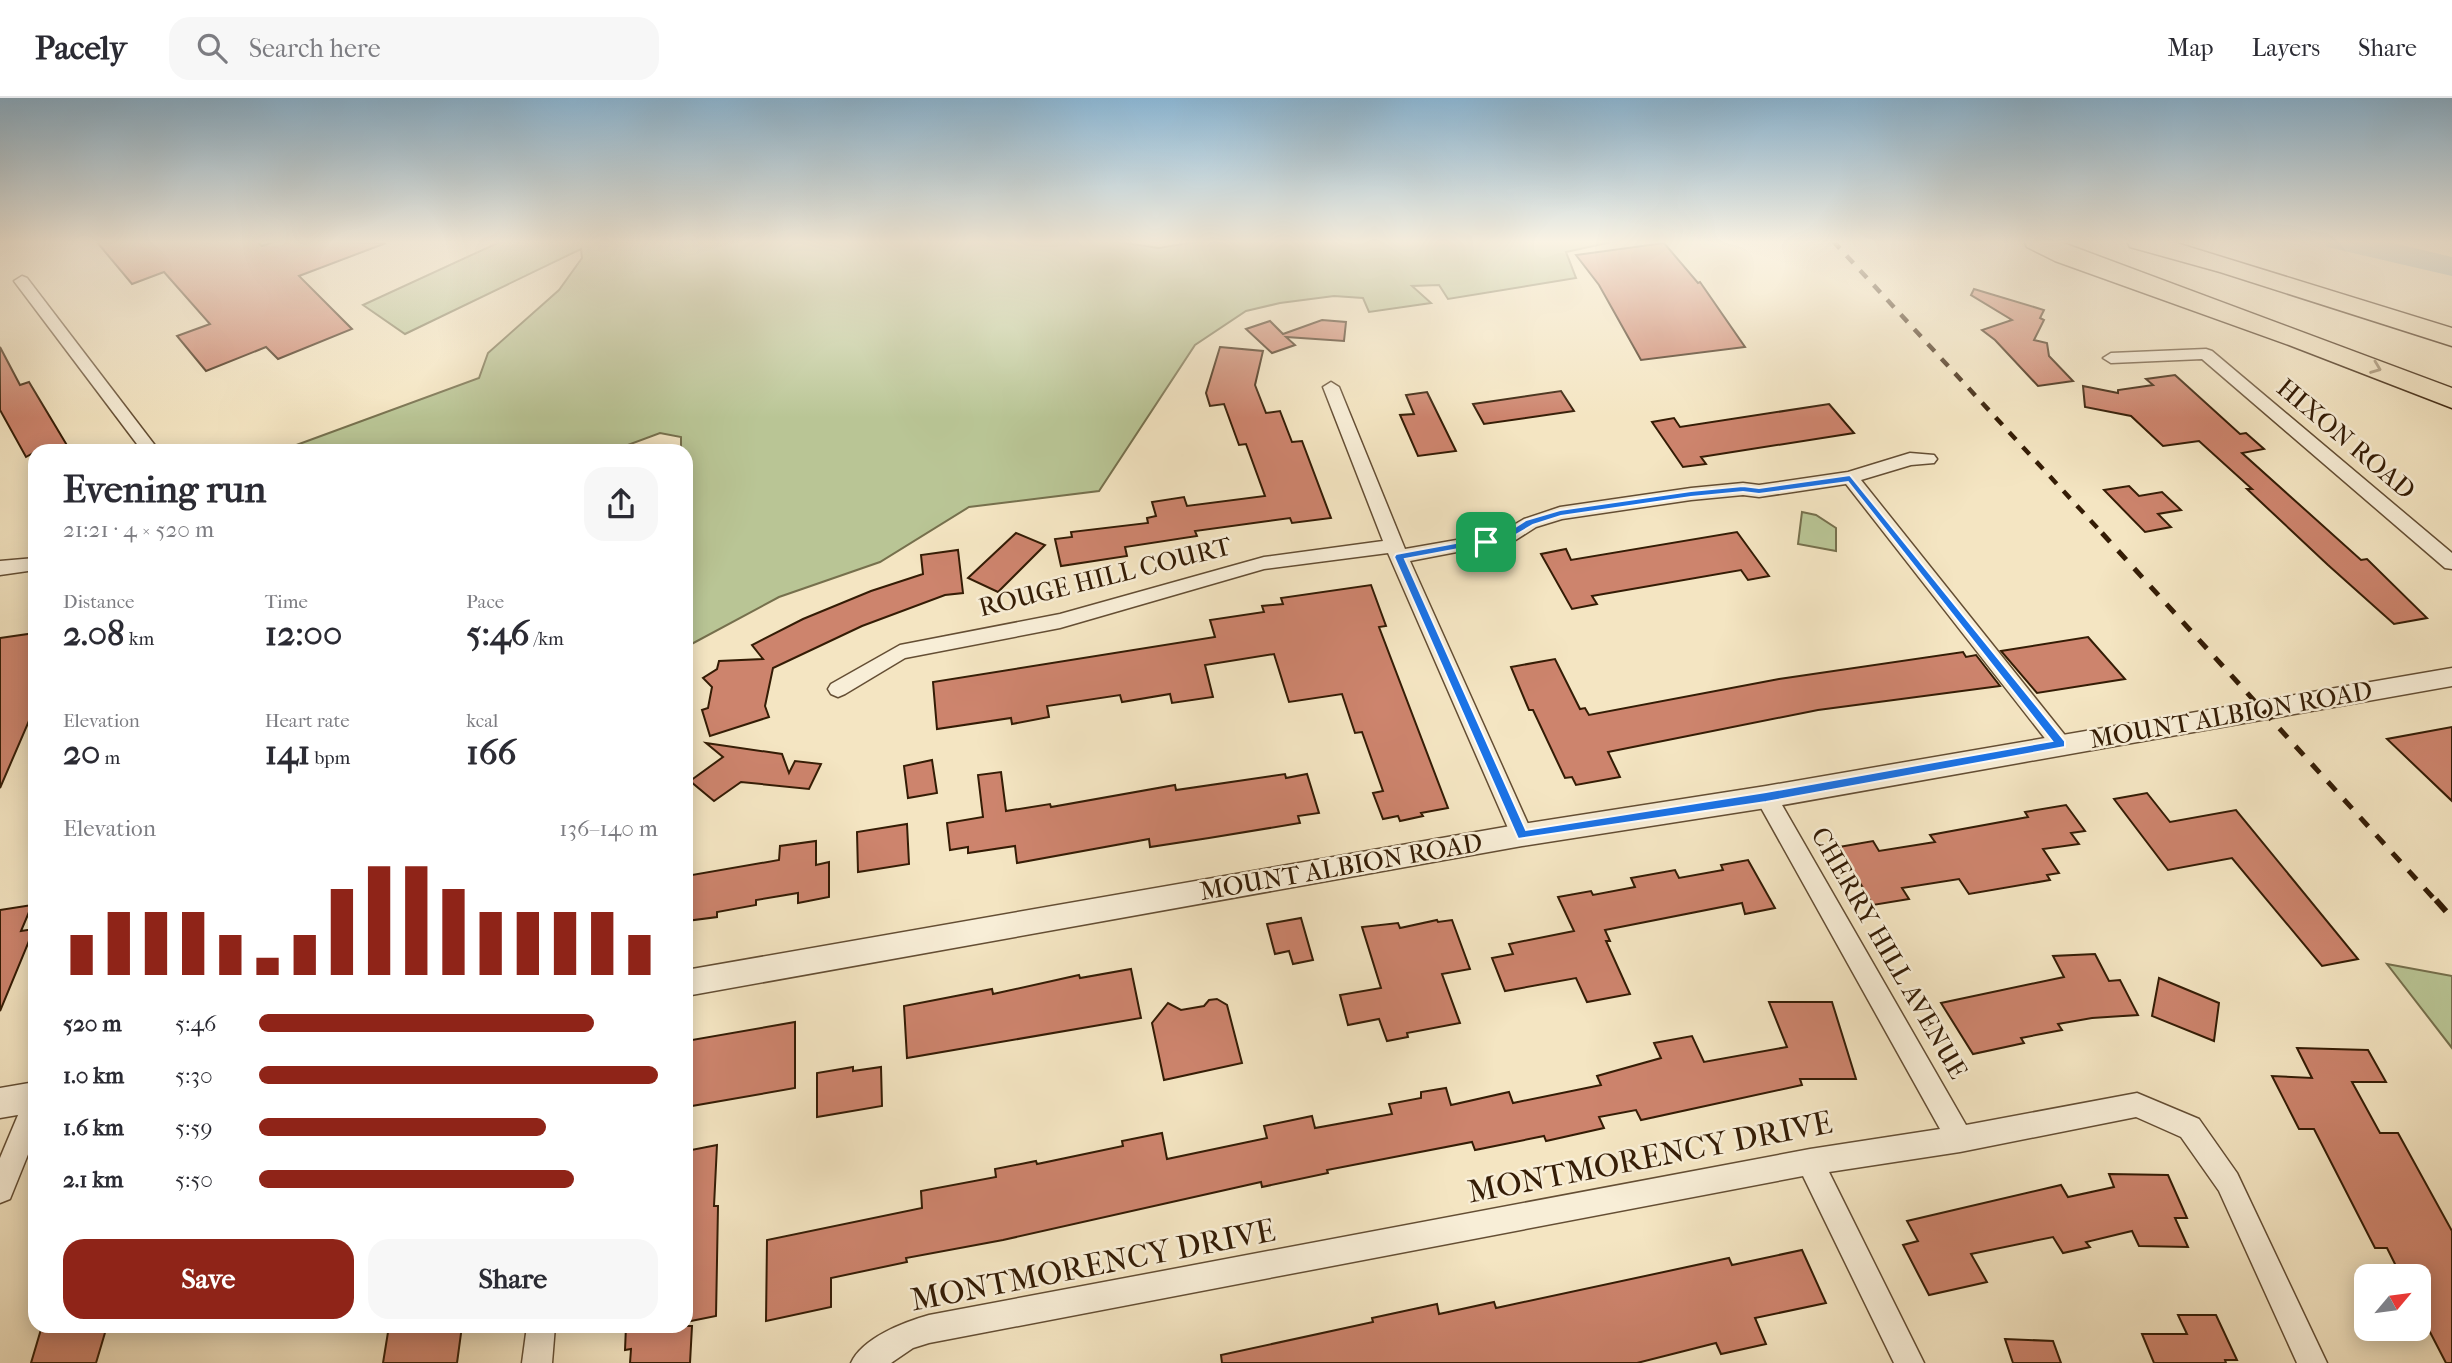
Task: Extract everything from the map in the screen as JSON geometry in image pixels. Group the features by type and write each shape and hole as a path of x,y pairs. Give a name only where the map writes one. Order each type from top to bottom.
{"highway":[{"path":"2190,300 2452,398"},
{"path":"2238,300 2452,371"},
{"path":"2336,300 2452,337"}],"street":[{"path":"36,300 146,444"},
{"name":"HIXON ROAD","path":"2111,358 2206,354 2452,563"},
{"path":"1331,387 1397,551 1522,835"},
{"name":"ROUGE HILL COURT","path":"838,689 900,652 1060,621 1264,563 1484,543 1507,537 1530,523 1560,513 1691,494 1743,489 1759,491 1850,478 1910,459 1928,460"},
{"path":"1850,478 2061,744"},
{"path":"0,568 28,565"},
{"name":"MOUNT ALBION ROAD","path":"693,982 1522,835 1766,797 2452,677"},
{"name":"CHERRY HILL AVENUE","path":"1766,797 1960,1139"},
{"path":"0,1103 28,1098"},
{"name":"MONTMORENCY DRIVE","path":"866,1363 906,1336 929,1329 1811,1162 1960,1139 2137,1105 2190,1128 2228,1182 2312,1363"},
{"path":"0,1190 28,1122"},
{"path":"1811,1162 1909,1363"},
{"path":"537,1363 540,1333"}],"green space":[{"path":"374,300 475,300 405,334 363,305"},
{"path":"548,300 1303,300 1246,311 1195,345 1099,491 969,507 880,562 779,597 693,643 693,444 681,444 681,437 660,433 630,444 299,444 479,378 488,353"},
{"path":"1364,300 1428,300 1431,303 1369,312"},
{"path":"1802,512 1816,515 1836,528 1836,551 1798,544"},
{"path":"2387,964 2452,976 2452,1048"}],"building":[{"path":"189,300 323,300 352,329 278,359 266,347 206,371 177,336 210,324"},
{"path":"1607,300 1712,300 1745,347 1641,360"},
{"path":"1979,300 2011,300 2044,310 2040,318 2044,320 2034,340 2047,343 2049,356 2073,381 2038,386 1995,340 1982,330 2012,320"},
{"path":"1322,320 1346,322 1344,341 1286,337 1295,345 1272,353 1246,329 1270,321 1283,334"},
{"path":"0,347 20,385 29,382 66,444 28,444 26,457 0,410"},
{"path":"1220,347 1263,351 1255,385 1266,413 1280,411 1292,442 1302,441 1331,518 1292,523 1290,518 1195,531 1197,536 1125,547 1127,556 1061,566 1055,539 1072,537 1071,532 1148,523 1147,518 1156,516 1152,502 1184,497 1187,506 1265,496 1246,444 1239,445 1224,404 1210,406 1206,393"},
{"path":"2175,375 2240,434 2246,433 2264,449 2242,453 2361,560 2367,559 2427,618 2394,624 2247,489 2252,489 2199,441 2163,446 2131,416 2085,407 2083,386 2118,393 2118,390 2153,385 2146,379"},
{"path":"1561,391 1574,411 1484,424 1473,404"},
{"path":"1427,392 1456,451 1418,456 1400,415 1414,414 1406,395"},
{"path":"1829,404 1854,433 1701,457 1706,464 1683,467 1652,422 1674,418 1680,427"},
{"path":"2129,486 2139,496 2162,492 2181,510 2158,514 2171,527 2145,532 2104,490"},
{"path":"1737,532 1769,576 1748,580 1741,570 1592,596 1597,604 1572,609 1541,554 1566,549 1571,560"},
{"path":"1016,533 1045,545 998,592 968,578"},
{"path":"958,550 963,593 945,595 862,626 773,668 765,706 769,717 710,736 702,710 708,708 712,687 703,678 717,669 719,661 763,659 752,645 803,619 871,591 923,574 921,555"},
{"path":"1371,585 1386,626 1379,627 1448,808 1421,813 1423,816 1400,821 1398,816 1383,819 1373,793 1383,791 1362,732 1355,733 1342,694 1289,702 1274,654 1205,665 1213,697 1172,703 1170,694 1122,702 1120,695 1047,706 1049,717 1012,724 1011,718 937,729 933,682 1215,637 1210,620 1264,612 1262,606 1283,604 1281,598"},
{"path":"28,634 28,723 0,788 0,638"},
{"path":"2088,637 2125,679 2037,693 2001,651"},
{"path":"1963,652 1966,657 1976,655 2000,686 1818,710 1608,752 1620,777 1576,785 1572,777 1565,778 1533,710 1529,710 1511,667 1555,659 1580,709 1585,708 1589,715 1779,679"},
{"path":"2452,727 2452,801 2387,739"},
{"path":"706,743 782,754 789,773 795,761 821,764 809,789 741,782 714,801 693,784 693,779 723,757"},
{"path":"932,760 937,793 908,798 904,766"},
{"path":"1001,772 1006,811 1050,804 1051,807 1175,785 1176,790 1285,774 1286,778 1307,774 1319,813 1298,816 1300,823 1150,847 1149,839 1017,863 1015,846 968,853 968,847 950,850 947,823 983,817 978,775"},
{"path":"2147,793 2170,822 2236,810 2358,959 2322,966 2232,858 2168,870 2114,799"},
{"path":"2066,805 2085,831 2071,833 2079,844 2043,849 2059,873 2047,875 2050,880 1969,894 1959,879 1902,888 1909,899 1873,905 1839,847 1873,841 1879,851 1935,842 1930,835 2028,817 2025,812"},
{"path":"907,824 909,864 858,872 857,832"},
{"path":"816,841 816,865 829,862 829,897 798,903 798,893 756,900 756,905 717,912 717,917 693,920 693,875 779,860 780,846"},
{"path":"1748,860 1775,908 1745,914 1742,903 1605,930 1610,941 1606,941 1630,994 1587,1002 1576,978 1505,991 1492,958 1513,954 1509,944 1574,931 1558,897 1591,891 1593,895 1635,887 1631,878 1675,870 1679,878 1723,870 1721,865"},
{"path":"28,906 28,914 21,931 28,930 28,943 0,1011 0,910"},
{"path":"1301,918 1313,960 1293,964 1289,951 1275,954 1267,924"},
{"path":"1437,920 1452,920 1470,969 1442,974 1460,1023 1407,1033 1408,1037 1387,1041 1379,1019 1348,1025 1340,995 1381,988 1362,927 1398,923 1400,928"},
{"path":"2095,954 2109,981 2120,980 2138,1015 2092,1018 2058,1024 2062,1030 2021,1038 2024,1043 1973,1054 1941,1003 2064,977 2053,956"},
{"path":"1131,969 1141,1018 907,1058 904,1006 992,989 993,994 1079,975 1080,978"},
{"path":"2159,978 2219,1003 2214,1041 2152,1016"},
{"path":"1217,999 1227,1005 1242,1063 1164,1080 1152,1023 1168,1003 1181,1010 1204,1006 1209,1000"},
{"path":"1769,1002 1832,1002 1856,1079 1800,1079 1802,1085 1641,1120 1636,1110 1599,1117 1604,1128 1546,1141 1544,1136 1475,1150 1472,1142 1327,1170 1328,1173 1262,1187 1261,1182 1003,1240 906,1258 907,1262 831,1278 831,1307 766,1321 767,1240 922,1208 921,1191 996,1177 995,1169 1036,1161 1037,1164 1123,1146 1122,1141 1162,1133 1167,1159 1267,1138 1264,1126 1312,1116 1315,1128 1392,1114 1389,1104 1421,1098 1421,1092 1446,1088 1451,1105 1509,1092 1513,1103 1601,1085 1597,1076 1661,1058 1654,1043 1692,1036 1704,1062 1787,1047"},
{"path":"795,1022 795,1088 693,1106 693,1040"},
{"path":"2297,1048 2368,1050 2386,1082 2352,1082 2380,1133 2398,1133 2452,1231 2452,1363 2446,1363 2431,1334 2431,1264 2395,1264 2387,1248 2375,1248 2314,1129 2299,1129 2272,1076 2312,1078"},
{"path":"853,1067 853,1071 881,1067 882,1106 817,1117 817,1073"},
{"path":"717,1145 714,1206 718,1206 716,1316 693,1321 693,1150"},
{"path":"2109,1174 2168,1175 2187,1218 2175,1218 2188,1247 2139,1246 2132,1231 2086,1242 2090,1247 2063,1253 2053,1237 1971,1254 1987,1282 1929,1295 1903,1245 1918,1241 1907,1221 2061,1185 2068,1197 2114,1187"},
{"path":"1802,1250 1826,1303 1755,1318 1766,1344 1721,1354 1716,1343 1637,1363 1222,1363 1221,1355 1373,1322 1372,1318 1437,1304 1439,1314 1494,1302 1496,1308 1729,1258 1732,1265"},
{"path":"2178,1315 2216,1315 2237,1360 2225,1360 2226,1363 2154,1363 2142,1334 2187,1334"},
{"path":"40,1333 105,1333 96,1363 31,1363"},
{"path":"388,1333 461,1333 457,1363 383,1363"},
{"path":"626,1333 692,1333 690,1363 630,1363 631,1349 625,1350"},
{"path":"2005,1339 2053,1341 2061,1363 2013,1363"}],"railway":[{"path":"1887,300 2103,534"},
{"path":"2102,533 2437,902"},
{"path":"2436,900 2452,918"}],"route":[{"path":"1850,478 2061,744 1766,797 1522,835 1399,557 1486,542 1507,537 1530,523 1560,513 1691,494 1743,489 1759,491 1850,478"}]}
